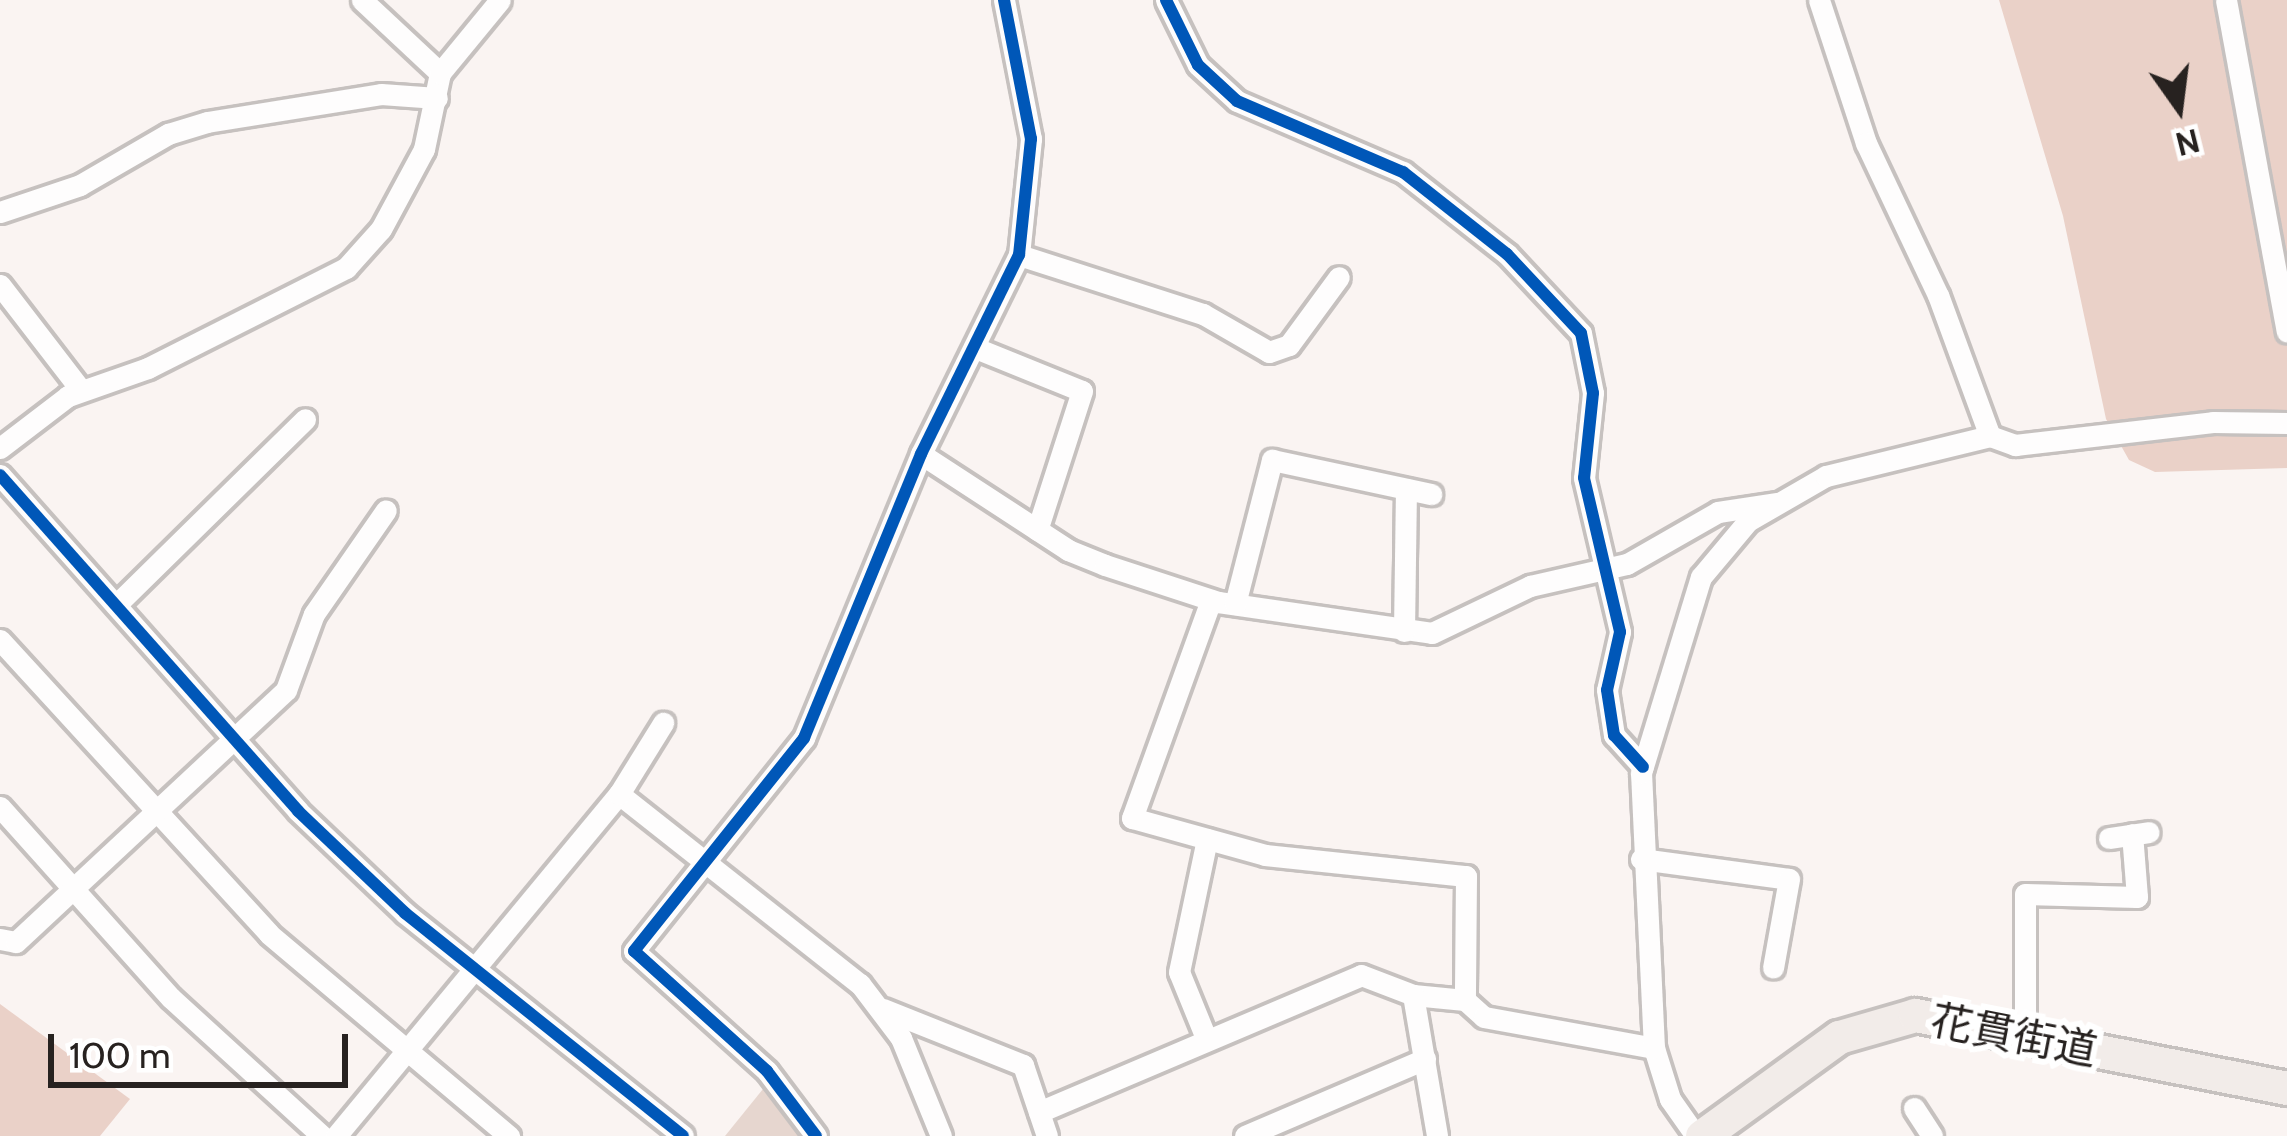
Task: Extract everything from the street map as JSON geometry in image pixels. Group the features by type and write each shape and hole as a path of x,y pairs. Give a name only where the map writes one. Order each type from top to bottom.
{"highway":[{"name":"花貫街道","path":"1699,1136 1810,1055 1887,1017 2025,1035 2287,1088"}],"street":[{"path":"362,0 440,74"},
{"path":"0,448 81,390 148,368 346,268 381,229 424,149 440,74 500,0"},
{"path":"816,1136 767,1071 634,951 777,778 817,716 921,454 978,349 1019,255 1031,139 1004,0"},
{"path":"1166,0 1214,83 1274,122 1403,172 1508,254 1581,333 1593,393 1584,478 1620,632 1607,690 1614,734 1643,767"},
{"path":"1819,0 1866,143 1938,295 1990,436"},
{"path":"2226,0 2287,331"},
{"path":"0,212 80,184 167,134 207,122 381,94 437,98"},
{"path":"1019,255 1203,314 1269,352 1289,345 1339,277"},
{"path":"0,285 81,390"},
{"path":"0,324 20,311"},
{"path":"978,349 1082,391 1036,530"},
{"path":"116,605 304,419"},
{"path":"1699,1136 1670,1099 1654,1048 1641,860 1643,767 1701,577 1730,538 1778,503 1862,464 1990,436 2015,445 2213,422 2287,424"},
{"path":"921,454 1036,530 1105,565 1211,600 1404,631 1444,632 1530,586 1607,570 1718,512 1778,503"},
{"path":"1235,604 1272,460 1431,494"},
{"path":"0,476 235,744 405,914 683,1136"},
{"path":"1404,631 1406,489"},
{"path":"0,939 16,942 159,816 286,690 314,614 386,510"},
{"path":"1211,600 1132,818 1265,855 1466,876 1465,1000"},
{"path":"0,640 268,934 509,1136"},
{"path":"336,1136 409,1054 620,794 663,723"},
{"path":"620,794 833,959 883,1009 914,1062 941,1136"},
{"path":"0,807 171,998 322,1136"},
{"path":"2025,1035 2025,894 2137,897 2140,833 2109,838"},
{"path":"1206,1038 1178,972 1207,839"},
{"path":"1641,860 1789,879 1773,968"},
{"path":"1039,1112 1348,977 1375,978 1413,995 1465,1000 1484,1017 1654,1048"},
{"path":"1413,995 1437,1136"},
{"path":"883,1009 1010,1055 1023,1065 1047,1136"},
{"path":"1245,1136 1425,1059"},
{"path":"1914,1108 1931,1136"}],"shaded area":[{"path":"1999,0 2287,0 2287,468 2155,472 2129,460 2106,419 2063,216"},
{"path":"0,1004 130,1099 100,1136 0,1136"},
{"path":"763,1089 789,1097 815,1136 725,1136"}],"cycle path":[{"path":"816,1136 767,1071 634,951 804,738 921,454 1019,255 1031,139 1004,0"},
{"path":"1166,0 1198,65 1237,101 1403,172 1507,254 1581,333 1593,393 1584,478 1620,632 1607,690 1614,735 1643,767"},
{"path":"0,475 298,811 405,913 683,1136"}]}
